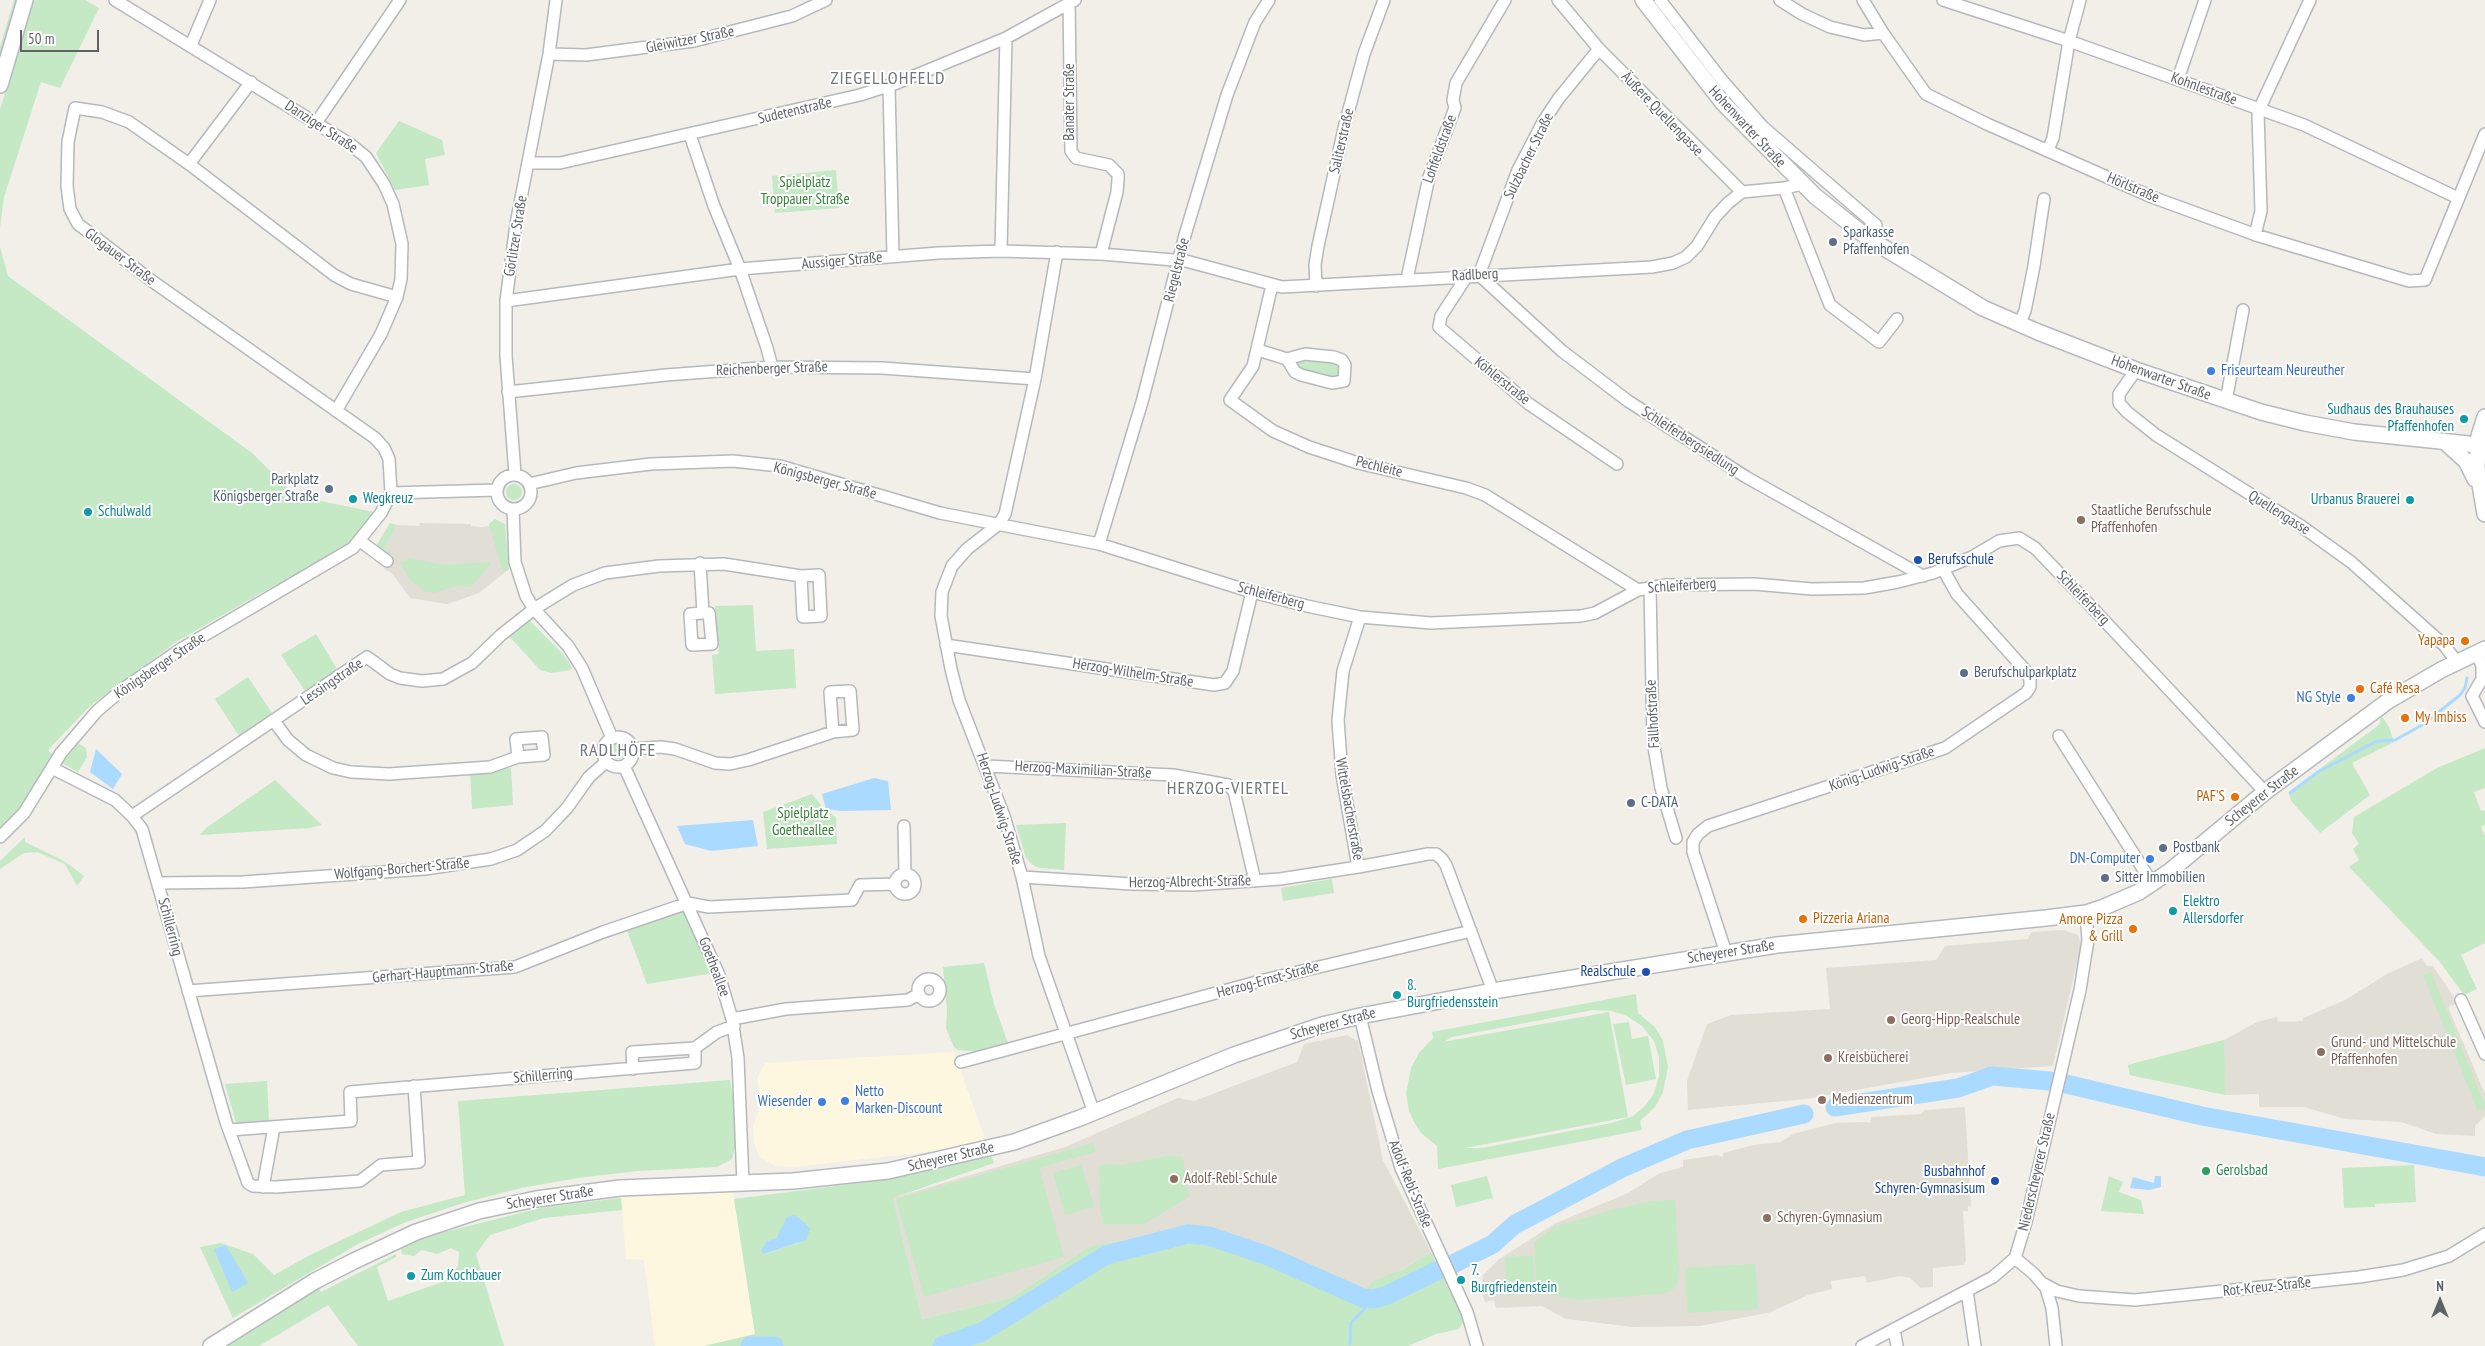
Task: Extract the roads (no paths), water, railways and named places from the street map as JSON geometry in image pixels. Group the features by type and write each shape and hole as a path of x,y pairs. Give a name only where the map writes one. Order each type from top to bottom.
{"street":[{"path":"0,86 25,0"},
{"name":"Danziger Straße","path":"115,0 359,150 384,184 393,204 402,244 403,260 397,297 382,334 336,410"},
{"path":"191,45 210,0"},
{"path":"316,123 400,0"},
{"name":"Görlitzer Straße","path":"515,474 508,392 506,301 516,224 549,54 556,0"},
{"name":"Gleiwitzer Straße","path":"549,54 586,55 694,40 792,16 826,0"},
{"name":"Riegelstraße","path":"1099,544 1142,402 1227,95 1256,22 1269,0"},
{"name":"Saliterstraße","path":"1316,286 1318,246 1345,124 1364,54 1384,0"},
{"name":"Lohfeldstraße","path":"1407,279 1429,176 1455,108 1453,100 1456,83 1505,0"},
{"name":"Äußere Quellengasse","path":"1558,0 1599,49 1742,192"},
{"name":"Hohenwarter Straße","path":"1643,0 1723,103 1802,184 1868,238 1949,288 2019,324 2136,370 2226,401 2328,428 2478,445"},
{"name":"Hohenwarter Straße","path":"1660,0 1721,79 1763,127 1876,225 1868,238"},
{"path":"1780,0 1802,14 1830,26 1864,35 1883,33"},
{"name":"Hörlstraße","path":"1864,0 1883,33 1926,94 2152,197 2255,235 2409,281 2419,282 2425,280 2458,198"},
{"name":"Kohnlestraße","path":"1943,0 2068,40 2258,108 2322,133 2458,198"},
{"path":"2048,150 2053,138 2068,40 2080,0"},
{"path":"2178,79 2205,0"},
{"path":"2255,235 2261,211 2258,108 2310,0"},
{"name":"Sudetenstraße","path":"528,163 560,163 821,105 889,86 1006,38 1071,1"},
{"name":"Banater Straße","path":"1071,1 1071,151 1076,158 1109,165 1118,174 1118,192 1101,254"},
{"path":"1001,251 1006,38"},
{"name":"Sulzbacher Straße","path":"1479,275 1518,170 1543,122 1558,98 1599,49"},
{"path":"189,164 251,82"},
{"path":"889,86 893,256"},
{"name":"Glogauer Straße","path":"391,493 389,459 384,448 375,438 137,270 85,232 72,217 68,199 67,156 70,127 75,108 102,112 129,122 189,164 334,275 351,284 397,297"},
{"path":"2458,198 2485,134"},
{"path":"690,135 714,206 740,270 768,348 772,367"},
{"path":"1742,192 1784,188 1802,184"},
{"path":"1784,188 1829,303 1879,342 1897,320"},
{"name":"Radlberg","path":"1180,260 1272,286 1316,286 1407,279 1652,267 1673,263 1686,257 1697,246 1716,216 1742,192"},
{"path":"2019,324 2025,310 2034,266 2044,199"},
{"name":"Aussiger Straße","path":"506,301 740,270 893,256 1001,251 1101,254 1180,260"},
{"path":"999,524 1008,504 1035,379 1057,252"},
{"name":"Schleiferbergsiedlung","path":"1479,275 1562,351 1628,401 1762,487 1923,576"},
{"name":"Köhlerstraße","path":"1467,276 1441,316 1439,327 1530,404 1617,464"},
{"name":"Pechleite","path":"1272,286 1258,350 1247,376 1230,400 1266,427 1309,447 1358,463 1466,488 1484,495 1638,590"},
{"path":"2226,401 2243,310"},
{"path":"1258,350 1287,359 1305,354 1334,357 1342,360 1345,365 1344,381 1332,383 1300,374 1295,372 1287,359"},
{"name":"Reichenberger Straße","path":"508,392 666,375 772,367 882,368 1035,379"},
{"name":"Quellengasse","path":"2136,370 2119,394 2119,403 2127,412 2156,434 2301,526 2351,562 2444,645 2457,662"},
{"path":"2485,417 2478,445 2485,514"},
{"path":"2443,440 2466,460 2482,494"},
{"name":"Königsberger Straße","path":"529,484 568,474 626,466 677,462 739,461 780,466 940,514 999,524"},
{"path":"515,474 523,477 529,484 532,493 529,500 521,508 513,509 500,502 497,490 505,477 515,474"},
{"path":"391,493 497,490"},
{"name":"Königsberger Straße","path":"0,837 24,813 78,731 123,689 181,649 225,622 335,560 360,541 381,513 391,493"},
{"path":"513,509 515,562 526,596 534,609 568,646 582,668 612,738"},
{"name":"Schleiferberg","path":"999,524 1099,544 1252,592 1360,617 1431,623 1581,616 1595,613 1638,590 1650,587 1726,584 1830,590 1864,588 1943,570 1972,557 1999,540 2013,538 2030,544 2265,792"},
{"name":"Herzog-Ludwig-Straße","path":"999,524 967,549 948,573 940,606 946,645 960,700 1004,816 1022,877 1039,956 1094,1113"},
{"path":"360,541 387,561"},
{"path":"700,564 703,613"},
{"path":"534,609 578,583 605,573 652,566 738,565 801,576"},
{"name":"König-Ludwig-Straße","path":"1726,953 1694,852 1694,842 1698,834 1708,826 1945,748 2026,694 2030,687 2030,679 2025,670 1957,594 1943,570"},
{"name":"Fällhofstraße","path":"1650,587 1653,741 1661,788 1676,838"},
{"name":"Herzog-Wilhelm-Straße","path":"946,645 1214,685 1225,683 1233,670 1252,592"},
{"name":"Lessingstraße","path":"132,816 367,657 390,674 400,678 427,681 453,675 472,664 500,635 534,609"},
{"name":"Wittelsbacherstraße","path":"1360,617 1343,671 1338,720 1342,774 1358,867 1419,855 1436,854 1446,865 1493,991"},
{"path":"2481,651 2482,674 2480,684 2472,696 2485,722"},
{"name":"Scheyerer Straße","path":"211,1346 307,1286 354,1261 416,1232 478,1211 544,1198 620,1188 838,1177 926,1164 1014,1142 1094,1113 1234,1054 1314,1028 1360,1016 1493,991 1809,941 2086,913 2119,901 2152,883 2170,871 2265,792 2388,700 2481,651"},
{"path":"274,721 288,740 306,755 333,768 351,772 389,774 490,767 518,757"},
{"path":"633,749 667,748 709,762 730,764 772,753 833,732"},
{"path":"2059,736 2152,883"},
{"path":"612,738 627,740 633,749 631,760 624,766 615,767 606,762 603,749 612,738"},
{"name":"Wolfgang-Borchert-Straße","path":"158,884 243,882 425,868 491,859 517,850 545,831 567,808 589,777 606,762"},
{"name":"Goetheallee","path":"624,766 688,903 719,975 733,1022 738,1058 743,1183"},
{"name":"Herzog-Maximilian-Straße","path":"986,766 1173,775 1228,785 1234,791 1255,881"},
{"name":"Schillerring","path":"52,768 115,800 132,816 144,835 188,991 248,1184 263,1187"},
{"path":"904,826 905,874"},
{"name":"Herzog-Albrecht-Straße","path":"1022,877 1162,885 1255,881 1306,876 1358,867"},
{"path":"895,884 903,894 912,891 914,880 905,874"},
{"path":"895,884 900,876 905,874"},
{"path":"688,903 709,907 852,900 860,885 895,884"},
{"name":"Gerhart-Hauptmann-Straße","path":"188,991 514,968 603,932 688,903"},
{"name":"Niederscheyerer Straße","path":"2015,1258 2022,1236 2087,950 2086,913"},
{"name":"Herzog-Ernst-Straße","path":"1067,1034 1264,980 1471,931"},
{"name":"Schillerring","path":"230,1130 351,1121 350,1092 695,1064 694,1048 733,1022 786,1009 908,1000 919,994"},
{"path":"2461,1000 2485,1054"},
{"name":"Adolf-Rebl-Straße","path":"1360,1016 1378,1091 1401,1168 1467,1312 1477,1346"},
{"path":"961,1062 1067,1034"},
{"path":"633,1069 632,1052 694,1048"},
{"path":"274,1128 263,1187 360,1181 381,1165 419,1162 414,1086"},
{"name":"Rot-Kreuz-Straße","path":"2044,1284 2058,1291 2079,1296 2135,1300 2359,1277 2403,1270 2449,1256 2485,1234"},
{"path":"1862,1346 1993,1277 2015,1258 2044,1284 2051,1302 2056,1346"},
{"path":"1967,1291 1975,1346"},
{"path":"1894,1329 1897,1346"}],"water":[{"path":"96,749 122,774 113,789 90,772"},
{"path":"874,778 888,781 891,810 841,811 826,809 822,794"},
{"path":"753,820 758,846 711,851 685,844 677,826"},
{"path":"2155,1176 2161,1176 2161,1187 2149,1190 2130,1188 2133,1177 2154,1183"},
{"path":"794,1215 810,1229 806,1240 764,1254 761,1251 767,1241 776,1239 787,1217"},
{"path":"226,1245 248,1283 232,1292 214,1249"}],"waterway":[{"path":"2290,793 2318,772 2377,741 2395,740 2424,724 2460,695 2465,688 2467,678"},
{"path":"1835,1107 1958,1088 1992,1076 2050,1081"},
{"path":"2066,1084 2202,1116 2485,1167"},
{"path":"1453,1264 1493,1244 1514,1225 1622,1168 1687,1140 1804,1114"},
{"path":"942,1346 982,1332 1106,1255 1188,1234 1209,1236 1268,1256 1363,1298 1374,1299 1385,1296 1439,1270"},
{"path":"1350,1344 1351,1323 1374,1299"},
{"path":"750,1346 774,1346"}],"place":[{"name":"Sparkasse Pfaffenhofen","path":"1833,242"},
{"name":"Friseurteam Neureuther","path":"2211,371"},
{"name":"Sudhaus des Brauhauses Pfaffenhofen","path":"2464,419"},
{"name":"Parkplatz Königsberger Straße","path":"329,489"},
{"name":"Wegkreuz","path":"353,499"},
{"name":"Urbanus Brauerei","path":"2410,500"},
{"name":"Schulwald","path":"88,512"},
{"name":"Staatliche Berufsschule Pfaffenhofen","path":"2081,520"},
{"name":"Berufsschule","path":"1918,560"},
{"name":"Yapapa","path":"2465,641"},
{"name":"Berufschulparkplatz","path":"1964,673"},
{"name":"Café Resa","path":"2360,689"},
{"name":"NG Style","path":"2351,698"},
{"name":"My Imbiss","path":"2405,718"},
{"name":"PAF'S","path":"2235,797"},
{"name":"C-DATA","path":"1631,803"},
{"name":"Postbank","path":"2163,848"},
{"name":"DN-Computer","path":"2150,859"},
{"name":"Sitter Immobilien","path":"2105,878"},
{"name":"Elektro Allersdorfer","path":"2173,911"},
{"name":"Pizzeria Ariana","path":"1803,919"},
{"name":"Amore Pizza & Grill","path":"2133,929"},
{"name":"Realschule","path":"1646,972"},
{"name":"8. Burgfriedensstein","path":"1397,995"},
{"name":"Georg-Hipp-Realschule","path":"1891,1020"},
{"name":"Grund- und Mittelschule Pfaffenhofen","path":"2321,1052"},
{"name":"Kreisbücherei","path":"1828,1058"},
{"name":"Medienzentrum","path":"1822,1100"},
{"name":"Netto Marken-Discount","path":"845,1101"},
{"name":"Wiesender","path":"822,1102"},
{"name":"Gerolsbad","path":"2206,1171"},
{"name":"Adolf-Rebl-Schule","path":"1174,1179"},
{"name":"Busbahnhof Schyren-Gymnasisum","path":"1995,1181"},
{"name":"Schyren-Gymnasium","path":"1767,1218"},
{"name":"Zum Kochbauer","path":"411,1276"},
{"name":"7. Burgfriedenstein","path":"1461,1280"}],"district":[{"name":"ZIEGELLOHFELD","path":"888,79"},
{"name":"RADLHÖFE","path":"618,751"},
{"name":"HERZOG-VIERTEL","path":"1228,789"}],"park label":[{"name":"Spielplatz Troppauer Straße","path":"805,192"},
{"name":"Spielplatz Goetheallee","path":"803,822"}]}
